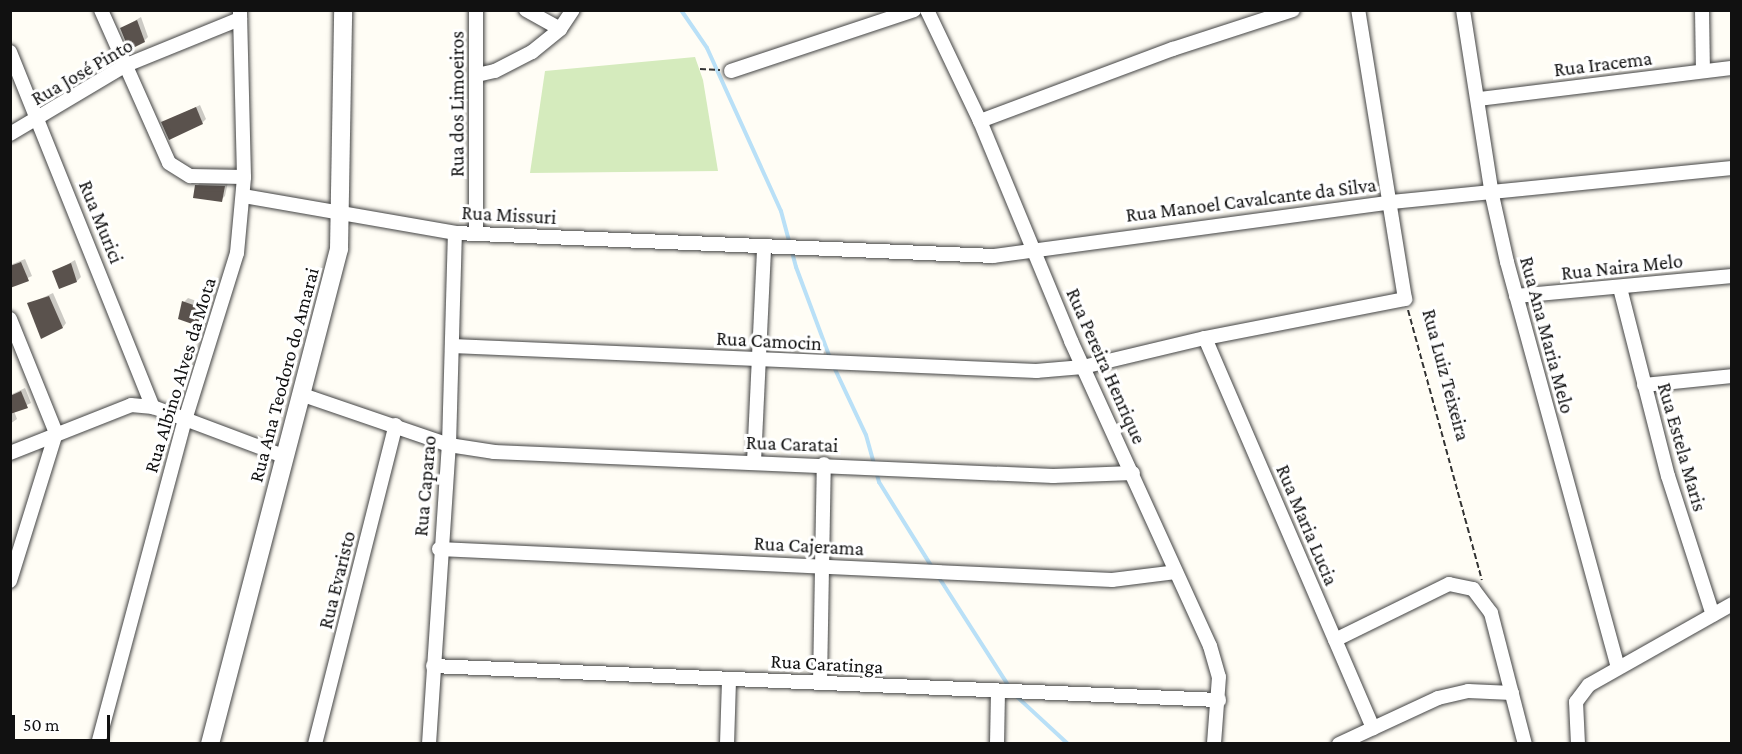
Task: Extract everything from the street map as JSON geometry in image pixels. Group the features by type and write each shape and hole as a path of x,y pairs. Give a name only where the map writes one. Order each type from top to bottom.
{"street":[{"path":"101,10 169,163 190,177 244,177"},
{"name":"Rua Ana Teodoro do Amarai","path":"210,744 334,273 341,213 343,10"},
{"name":"Rua dos Limoeiros","path":"476,10 476,233"},
{"path":"526,10 560,29"},
{"path":"477,75 511,64 560,29 573,10"},
{"path":"731,71 914,10"},
{"name":"Rua Pereira Henrique","path":"927,10 980,121 1083,367 1133,472 1210,645 1219,677 1214,744"},
{"path":"980,121 1173,49 1293,10"},
{"name":"Rua Luiz Teixeira","path":"1358,10 1405,299"},
{"name":"Rua Ana Maria Melo","path":"1463,10 1479,99 1492,195 1516,296 1617,665"},
{"path":"1701,10 1703,71"},
{"name":"Rua José Pinto","path":"10,134 39,119 124,66 240,15"},
{"name":"Rua Albino Alves da Mota","path":"98,744 185,420 237,253 244,196 240,15"},
{"name":"Rua Murici","path":"10,52 39,119 153,407"},
{"name":"Rua Iracema","path":"1479,99 1731,68"},
{"name":"Rua Manoel Cavalcante da Silva","path":"770,248 994,256 1034,248 1390,202 1492,195 1731,168"},
{"name":"Rua Missuri","path":"244,196 455,232 770,248"},
{"name":"Rua Caparao","path":"429,744 432,666 449,445 455,232"},
{"path":"754,462 758,360 770,248"},
{"name":"Rua Naira Melo","path":"1516,296 1731,276"},
{"name":"Rua Estela Maris","path":"1620,288 1668,476 1713,615"},
{"name":"Rua Camocin","path":"452,346 1036,371 1083,367 1205,338 1405,299"},
{"path":"10,319 56,433 10,581"},
{"name":"Rua Maria Lucia","path":"1205,338 1373,728"},
{"path":"1644,385 1731,376"},
{"name":"Rua Caratai","path":"303,395 449,445 494,452 824,464 904,470 1053,476 1133,472"},
{"path":"10,453 115,409 153,407 286,457"},
{"name":"Rua Evaristo","path":"315,744 396,425"},
{"path":"820,683 825,566 824,464"},
{"name":"Rua Cajerama","path":"440,549 1112,580 1176,572"},
{"path":"1335,640 1449,584 1473,588 1491,613 1525,744"},
{"path":"1578,744 1576,702 1589,685 1617,665 1731,604"},
{"name":"Rua Caratinga","path":"432,666 1219,700"},
{"path":"727,744 729,679"},
{"path":"997,744 1000,691"},
{"path":"1339,744 1456,693 1512,693"}],"path":[{"name":"Rua Luiz Teixeira","path":"1405,299 1491,613"}],"green space":[{"path":"695,57 703,80 718,171 530,173 545,71"}],"building":[{"path":"137,20 145,42 129,50 120,28"},
{"path":"196,107 203,124 169,140 161,122"},
{"path":"195,185 225,186 222,202 193,198"},
{"path":"21,262 29,281 10,288 10,266"},
{"path":"71,263 77,282 59,289 52,271"},
{"path":"49,296 63,328 41,339 27,303"},
{"path":"182,301 202,308 198,326 178,319"},
{"path":"21,391 28,408 10,414 10,396"}],"waterway":[{"path":"681,10 707,48 781,211 796,267 830,358"},
{"path":"833,365 866,435 879,482 932,567"},
{"path":"938,576 1010,688"},
{"path":"1014,694 1068,744"}]}
